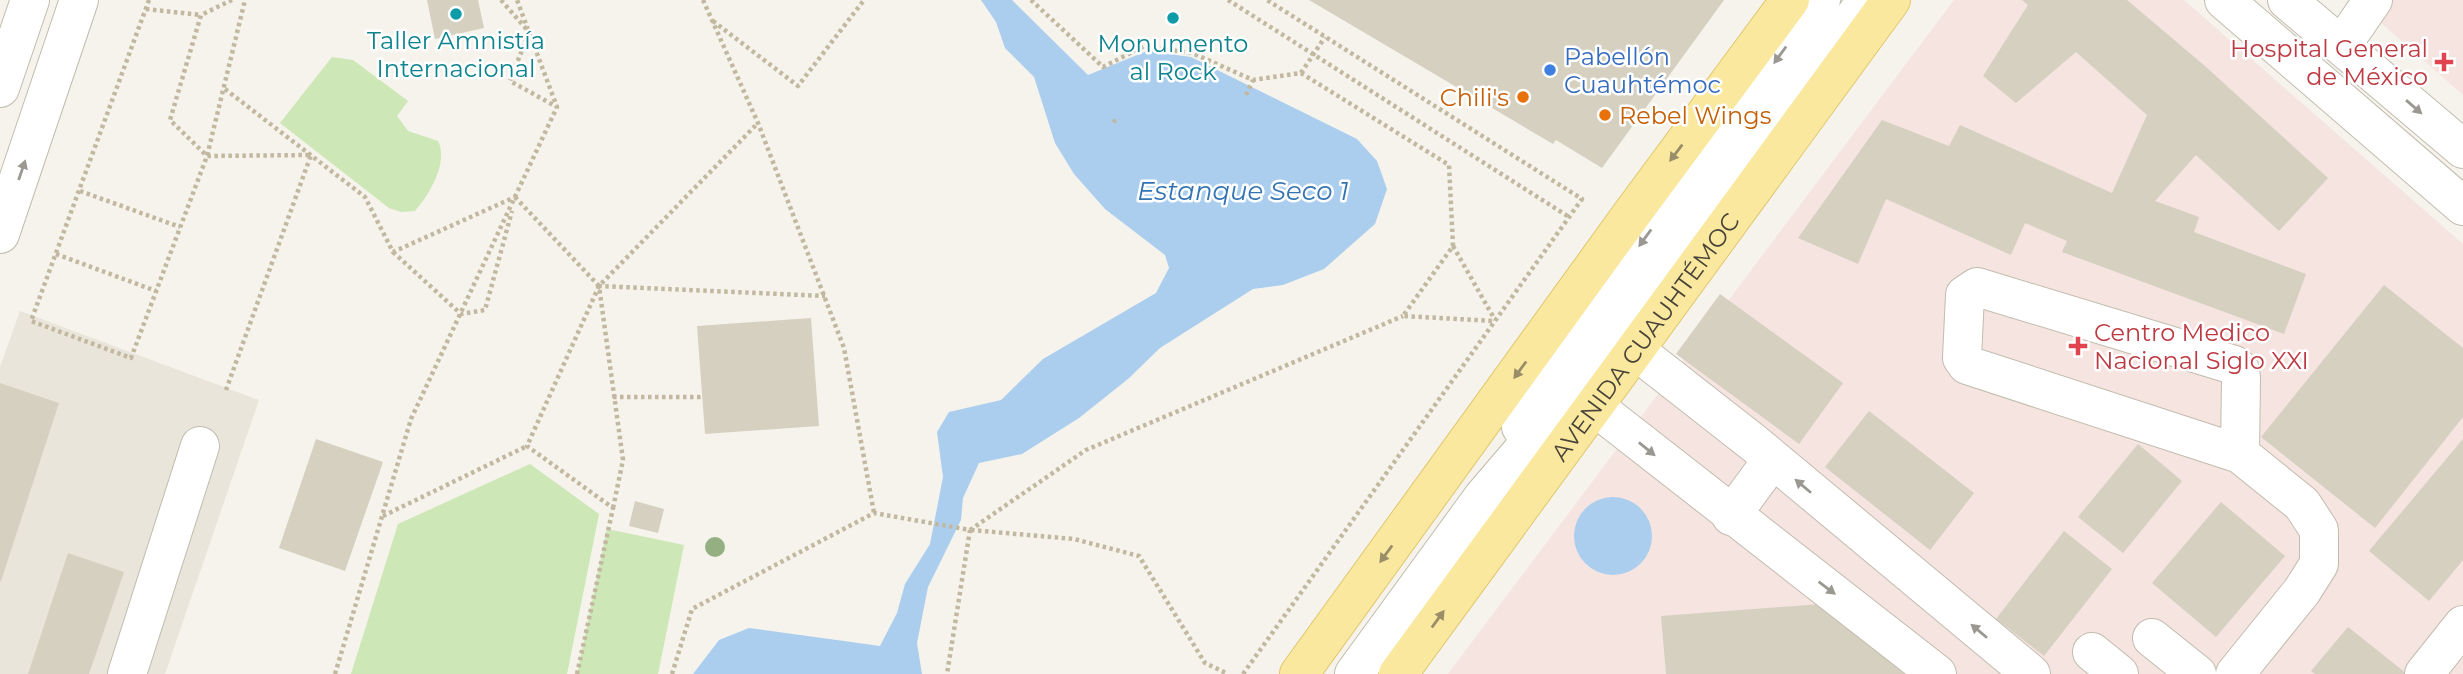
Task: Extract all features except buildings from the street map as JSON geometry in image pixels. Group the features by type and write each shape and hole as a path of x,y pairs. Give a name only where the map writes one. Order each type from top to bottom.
{"main road":[{"path":"1299,674 1630,215 1790,0"},
{"name":"AVENIDA CUAUHTÉMOC","path":"1398,674 1891,0"}],"street":[{"path":"0,88 30,0"},
{"path":"0,234 79,0"},
{"path":"1482,497 1570,340 1821,0"},
{"path":"1354,674 1482,497 1600,360 1867,0"},
{"path":"2224,0 2459,195"},
{"path":"2287,0 2463,149"},
{"path":"2342,45 2373,0"},
{"path":"2235,674 2302,592 2319,564 2319,530 2302,504 2241,454 1968,365 1962,358 1965,295 1977,287 2234,365 2240,370 2241,378 2241,454"},
{"path":"1635,350 2031,674"},
{"path":"1594,406 1731,516 1937,674"},
{"path":"127,674 200,446"},
{"path":"1731,516 1772,460"},
{"path":"2424,674 2463,625"},
{"path":"2152,638 2197,674"}],"path":[{"path":"149,0 31,321 131,358 206,156 225,89 245,0"},
{"path":"146,9 201,15 232,0"},
{"path":"501,0 529,32"},
{"path":"335,674 411,419 558,107 517,0"},
{"path":"704,0 758,123 844,348 874,513"},
{"path":"713,21 798,86 864,0"},
{"path":"1031,0 1103,67 1144,46 1192,53 1253,80 1301,73 1449,165 1453,246 1495,321"},
{"path":"1228,0 1569,217"},
{"path":"1243,674 1582,199 1267,0"},
{"path":"201,15 170,120 206,156 311,155"},
{"path":"529,32 510,81 558,107"},
{"path":"1301,73 1325,37"},
{"path":"1246,95 1253,80"},
{"path":"225,89 365,197 393,252 461,314"},
{"path":"1113,122 1119,118"},
{"path":"382,516 527,446 599,286 758,123"},
{"path":"226,390 311,155"},
{"path":"80,191 180,227"},
{"path":"393,252 515,197"},
{"path":"515,197 599,286 623,460 577,674"},
{"path":"461,314 485,310 515,197"},
{"path":"1403,316 1453,246"},
{"path":"56,254 156,291"},
{"path":"599,286 825,296"},
{"path":"947,674 970,530 1086,450 1403,316 1495,321"},
{"path":"613,397 702,397"},
{"path":"527,446 613,508"},
{"path":"672,674 692,609 874,513 970,530 1074,539 1139,556 1205,663 1228,674"}],"shaded area":[{"name":"Centro Medico Nacional Siglo XXI","path":"1954,0 2184,0 2463,244 2463,674 1448,674"},
{"name":"Hospital General de México","path":"2354,0 2463,0 2463,95 2388,29"},
{"path":"20,311 259,400 165,674 0,674 0,367"}],"green space":[{"path":"332,57 353,60 408,101 397,116 408,131 438,141 441,159 436,178 415,211 401,212 389,208 280,123"},
{"path":"530,464 599,514 567,674 351,674 398,524"},
{"path":"607,529 684,545 658,674 577,674"}],"water":[{"name":"Estanque Seco 1","path":"981,0 1012,0 1088,75 1147,51 1191,57 1357,139 1377,161 1387,189 1375,224 1324,269 1283,285 1253,289 1160,348 1128,379 1079,418 1022,454 979,463 963,498 961,520 928,587 917,643 922,674 693,674 719,640 749,628 880,646 897,613 905,584 930,544 943,477 937,432 949,412 1001,400 1043,359 1156,293 1169,268 1165,255 1105,209 1074,174 1055,143 1034,77 1005,48 996,22"},
{"path":"1613,497 1628,500 1641,508 1649,521 1652,536 1649,551 1641,564 1628,572 1613,575 1598,572 1585,564 1577,551 1574,536 1577,521 1585,508 1598,500"}],"place":[{"name":"Taller Amnistía Internacional","path":"456,14"},
{"name":"Monumento al Rock","path":"1173,18"},
{"name":"Hospital General de México","path":"2444,62"},
{"name":"Pabellón Cuauhtémoc","path":"1550,70"},
{"name":"Chili's","path":"1523,97"},
{"name":"Rebel Wings","path":"1605,115"},
{"name":"Centro Medico Nacional Siglo XXI","path":"2078,346"}]}
